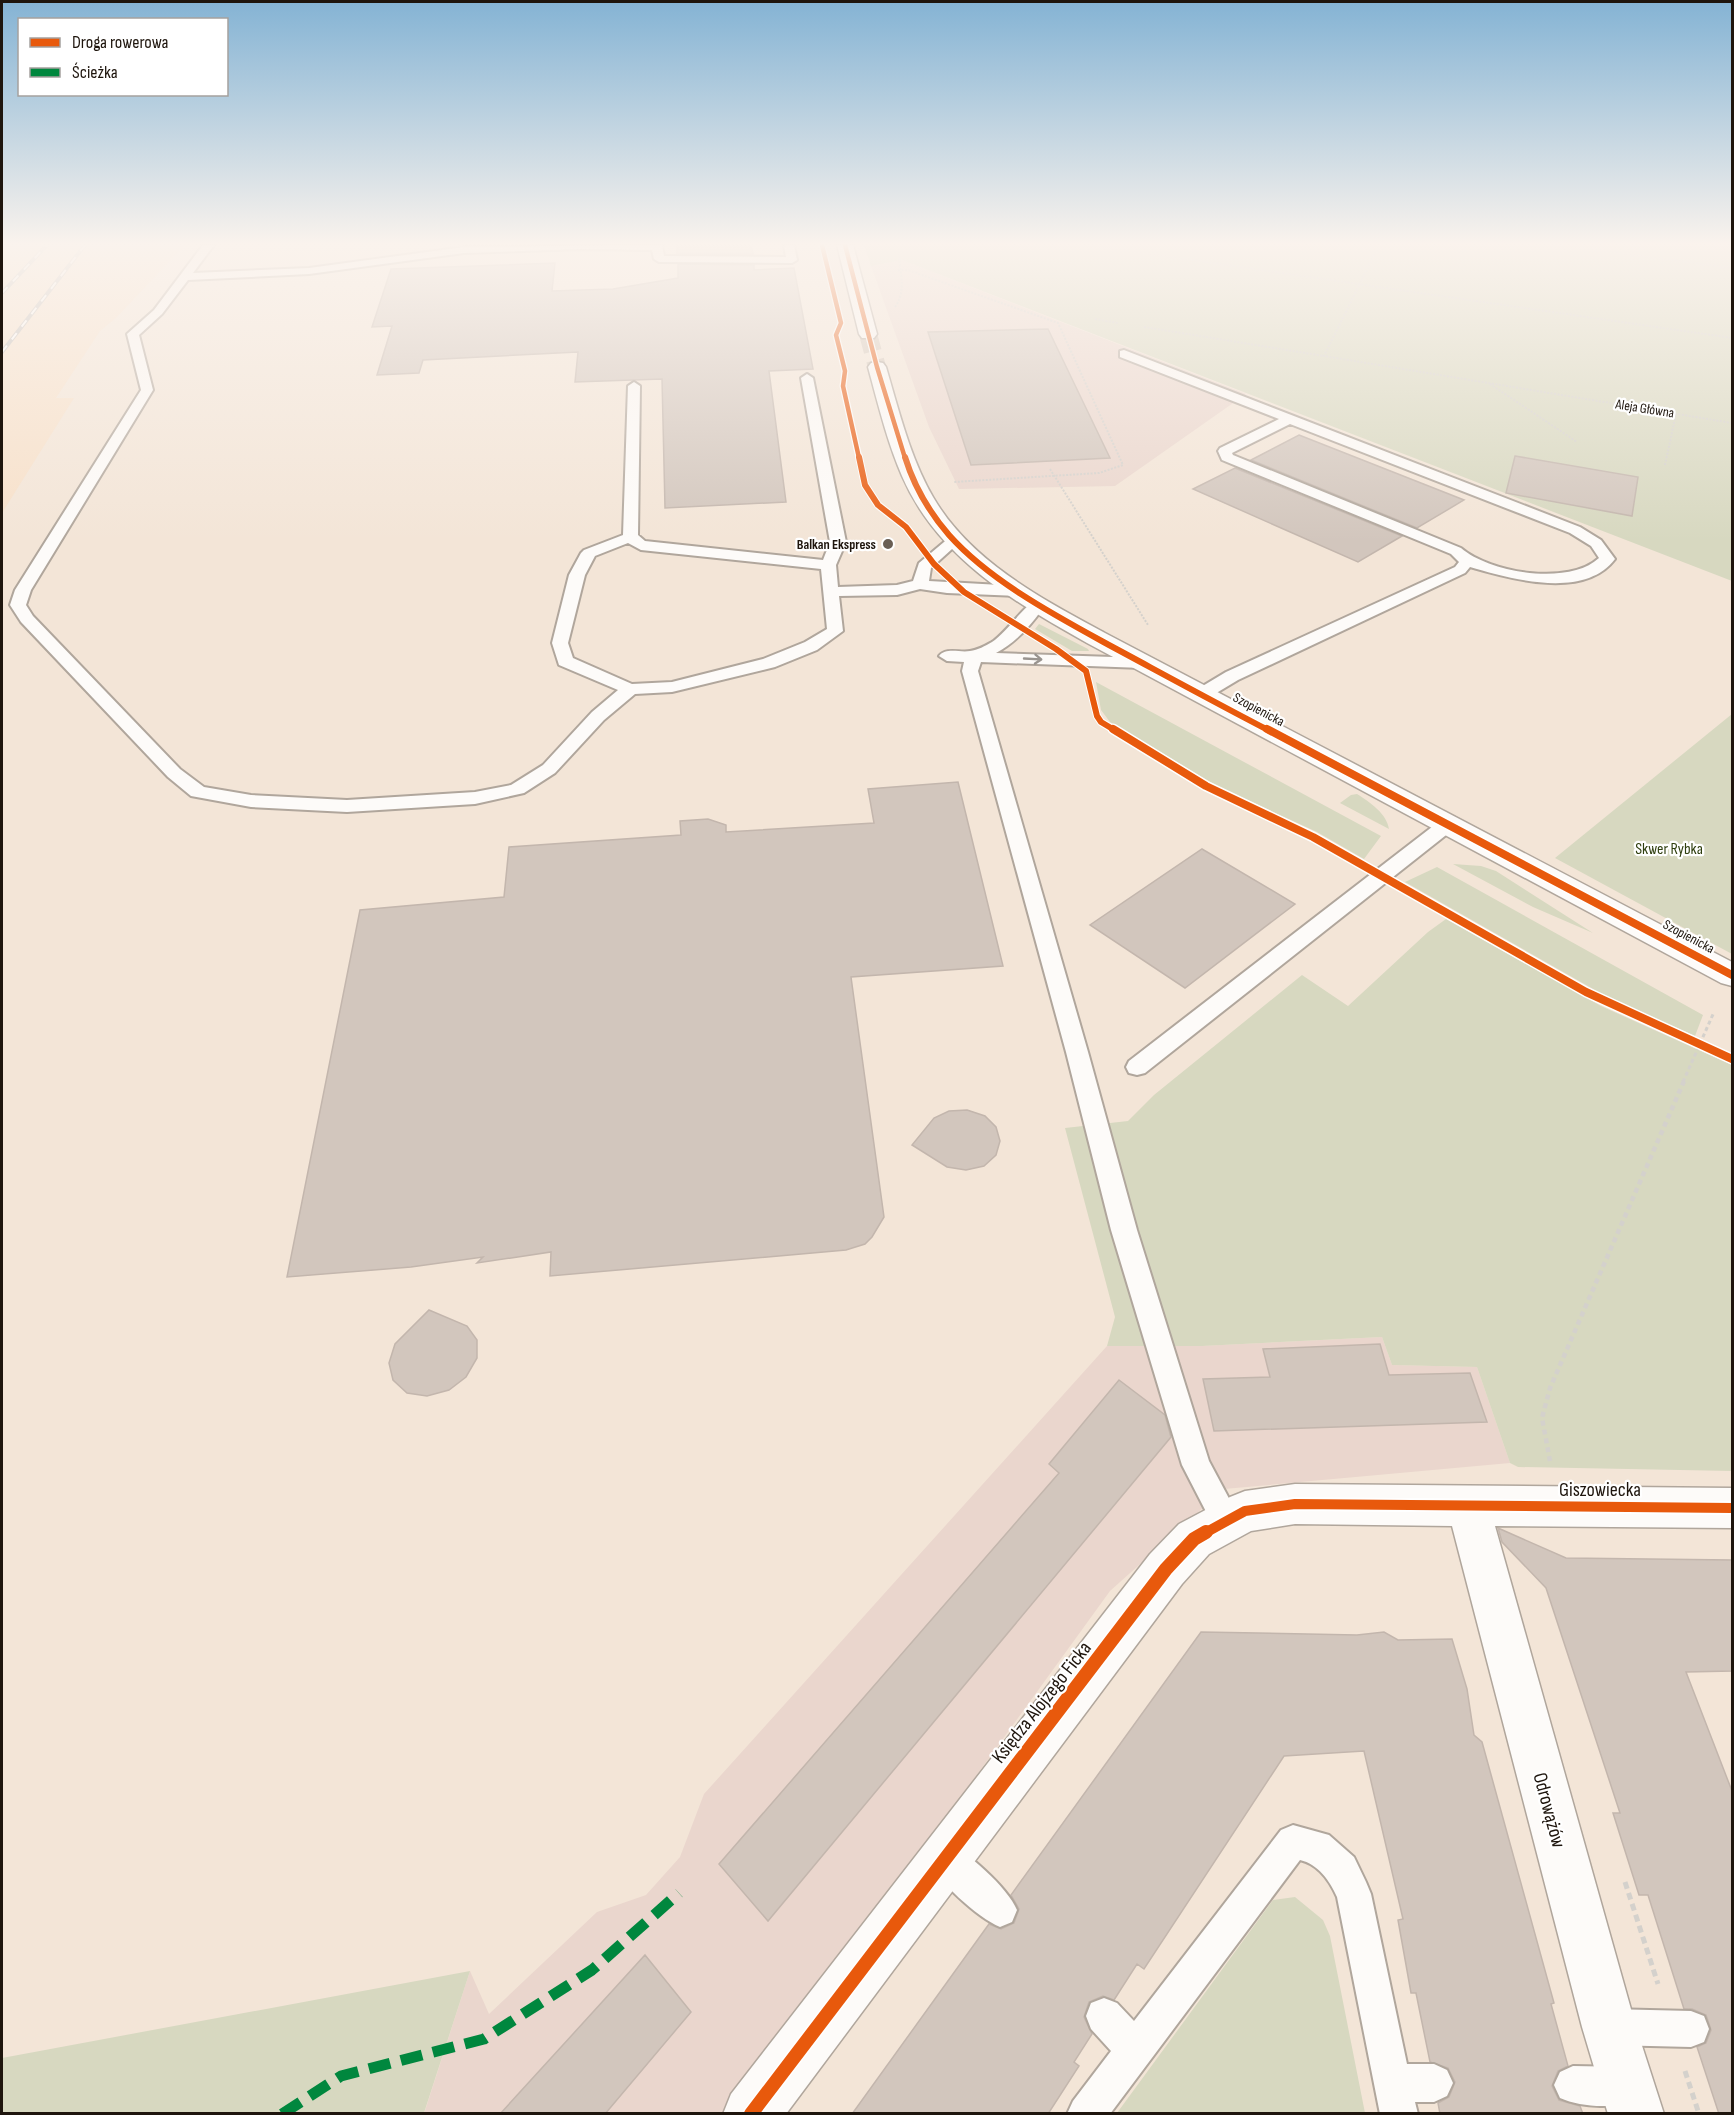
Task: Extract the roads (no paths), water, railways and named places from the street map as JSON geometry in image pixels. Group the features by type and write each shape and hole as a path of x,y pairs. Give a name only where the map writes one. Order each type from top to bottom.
{"street":[{"name":"Szopienicka","path":"877,367 911,476 926,505 955,540 989,570 1027,598 1143,663 1732,975"},
{"name":"Księdza Alojzego Ficka","path":"751,2114 1166,1569 1194,1539 1245,1511 1294,1504 1468,1505"},
{"name":"Giszowiecka","path":"1468,1505 1732,1508"},
{"name":"Odrowążów","path":"1468,1505 1609,2027 1631,2100"}],"lane":[{"path":"135,344 147,390 22,590 18,605 27,619 174,773 198,792 251,801 347,806 475,798 517,789 549,769 598,716 630,689"},
{"path":"1124,354 1291,418 1575,530 1596,543 1607,559 1593,570 1575,576 1539,578 1505,572 1467,561 1456,551 1227,457 1225,451 1291,418"},
{"path":"630,537 589,553 577,575 560,643 565,661 630,689 672,687 769,663 811,646 835,631 828,565 838,542 807,378"},
{"path":"630,537 634,386"},
{"path":"630,537 640,545 828,565"},
{"path":"920,584 924,566 955,540"},
{"path":"1202,693 1232,676 1460,570 1467,561"},
{"path":"832,592 897,590 920,584 1027,598 1020,627 996,647 974,655"},
{"path":"974,655 970,671 1077,1052 1124,1230 1196,1465 1226,1521"},
{"path":"947,656 974,655 1143,663"},
{"path":"1137,1067 1448,824"},
{"path":"1086,2114 1293,1842 1317,1847 1342,1869 1354,1894 1396,2098 1434,2083"},
{"path":"944,1858 1000,1910"},
{"path":"1104,2016 1134,2049"},
{"path":"1609,2027 1681,2028"},
{"path":"1573,2085 1631,2100"}],"tunnel":[{"path":"871,344 877,367"}],"railway":[{"path":"2,352 8,344"}],"place":[{"name":"Balkan Ekspress","path":"888,544"}],"park label":[{"name":"Skwer Rybka","path":"1669,848"}]}
